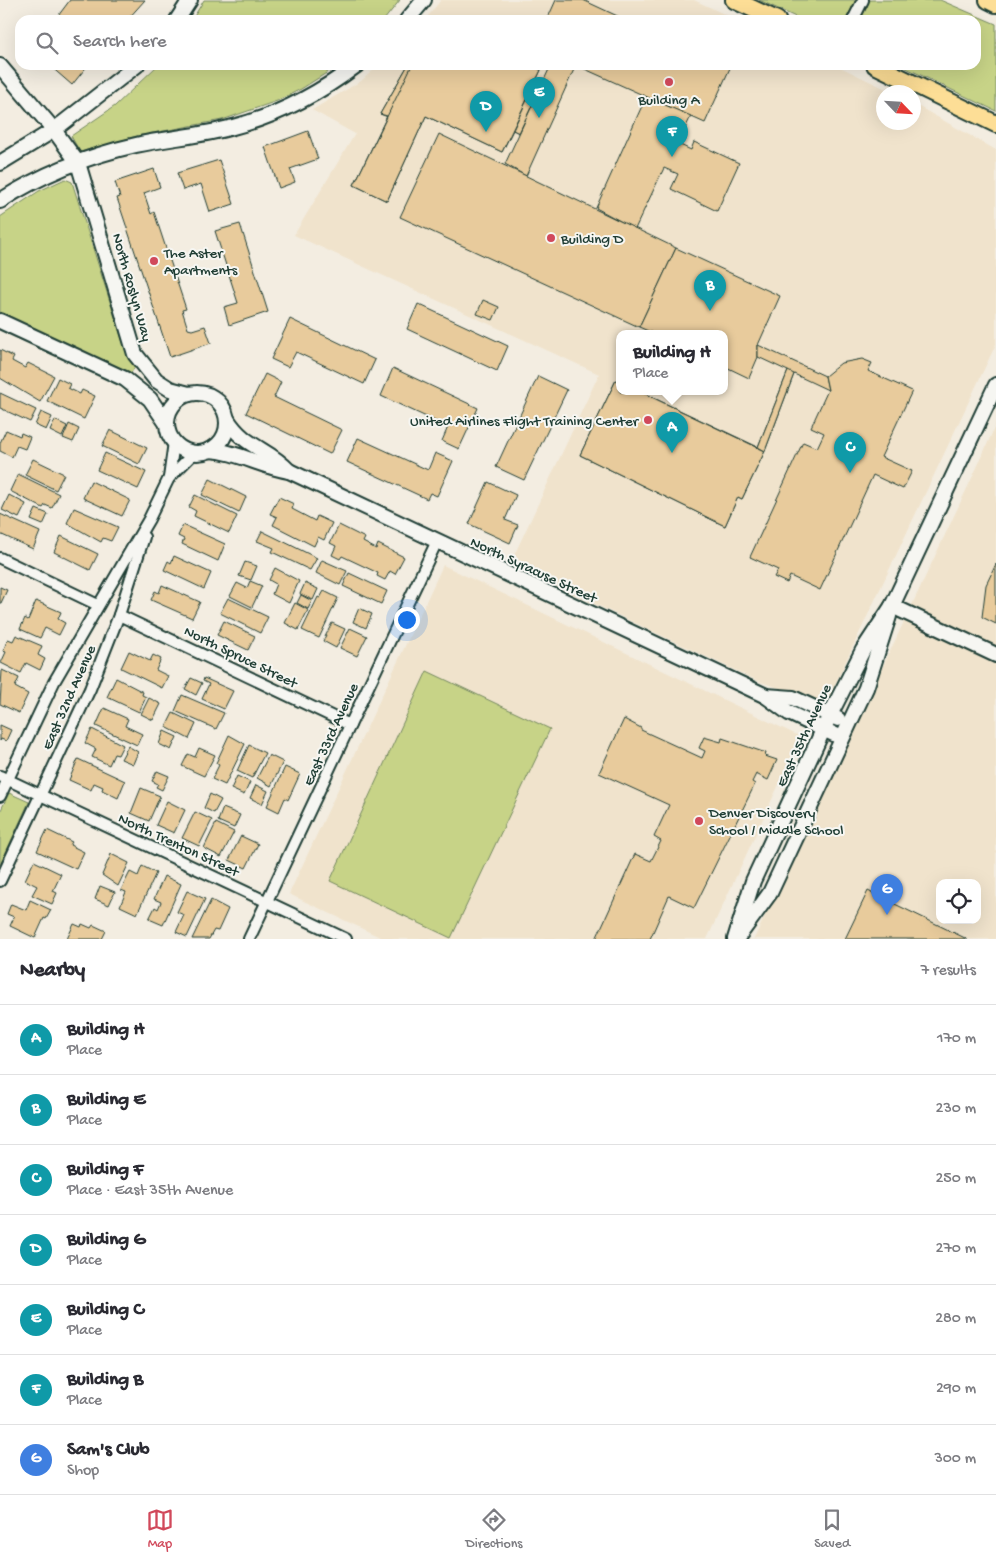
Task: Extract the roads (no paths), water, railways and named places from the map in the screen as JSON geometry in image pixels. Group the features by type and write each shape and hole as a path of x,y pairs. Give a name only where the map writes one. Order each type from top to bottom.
{"main road":[{"path":"734,0 766,15"},
{"path":"988,0 996,4"},
{"path":"885,70 996,124"},
{"path":"965,108 996,136"}],"street":[{"path":"180,15 190,0"},
{"path":"411,15 424,0"},
{"path":"856,15 863,0"},
{"name":"North Roslyn Way","path":"0,66 54,130 78,163 136,354 156,380 170,388 189,394"},
{"path":"0,163 54,130 131,70"},
{"path":"0,201 54,171 78,163 137,145 234,127 272,114 317,92 350,70"},
{"path":"0,321 125,379 152,401 167,424 174,442 181,448 195,452 209,450 223,437 226,419 224,409 209,395 189,394 180,398 173,405 167,424"},
{"name":"East 35th Avenue","path":"736,939 753,881 830,715 859,657 892,606 996,385"},
{"name":"North Syracuse Street","path":"226,419 242,439 280,461 288,470"},
{"name":"East 32nd Avenue","path":"0,796 4,778 54,682 149,519 168,478 174,442"},
{"name":"North Syracuse Street","path":"209,450 234,453 274,469 288,470 766,696 788,713 842,738"},
{"name":"East 32nd Avenue","path":"168,478 195,452"},
{"name":"East 32nd Avenue","path":"0,881 90,689 119,614 149,519"},
{"name":"East 33rd Avenue","path":"249,939 437,541"},
{"path":"0,558 98,605"},
{"path":"892,606 996,655"},
{"name":"East 35th Avenue","path":"736,939 770,893 875,664 892,606"},
{"name":"North Spruce Street","path":"119,614 350,725"},
{"name":"North Syracuse Street","path":"766,696 793,698 849,724"},
{"name":"North Trenton Street","path":"4,778 346,939"}],"place":[{"name":"Building A","path":"669,82"},
{"name":"Building C","path":"539,118"},
{"name":"Building G","path":"486,132"},
{"name":"Building B","path":"672,157"},
{"name":"Building D","path":"551,238"},
{"name":"The Aster Apartments","path":"154,261"},
{"name":"Building E","path":"710,311"},
{"name":"United Airlines Flight Training Center","path":"648,420"},
{"name":"Building H","path":"672,453"},
{"name":"Building F","path":"850,473"},
{"name":"Denver Discovery School / Middle School","path":"699,821"},
{"name":"Sam's Club","path":"887,915"}]}
